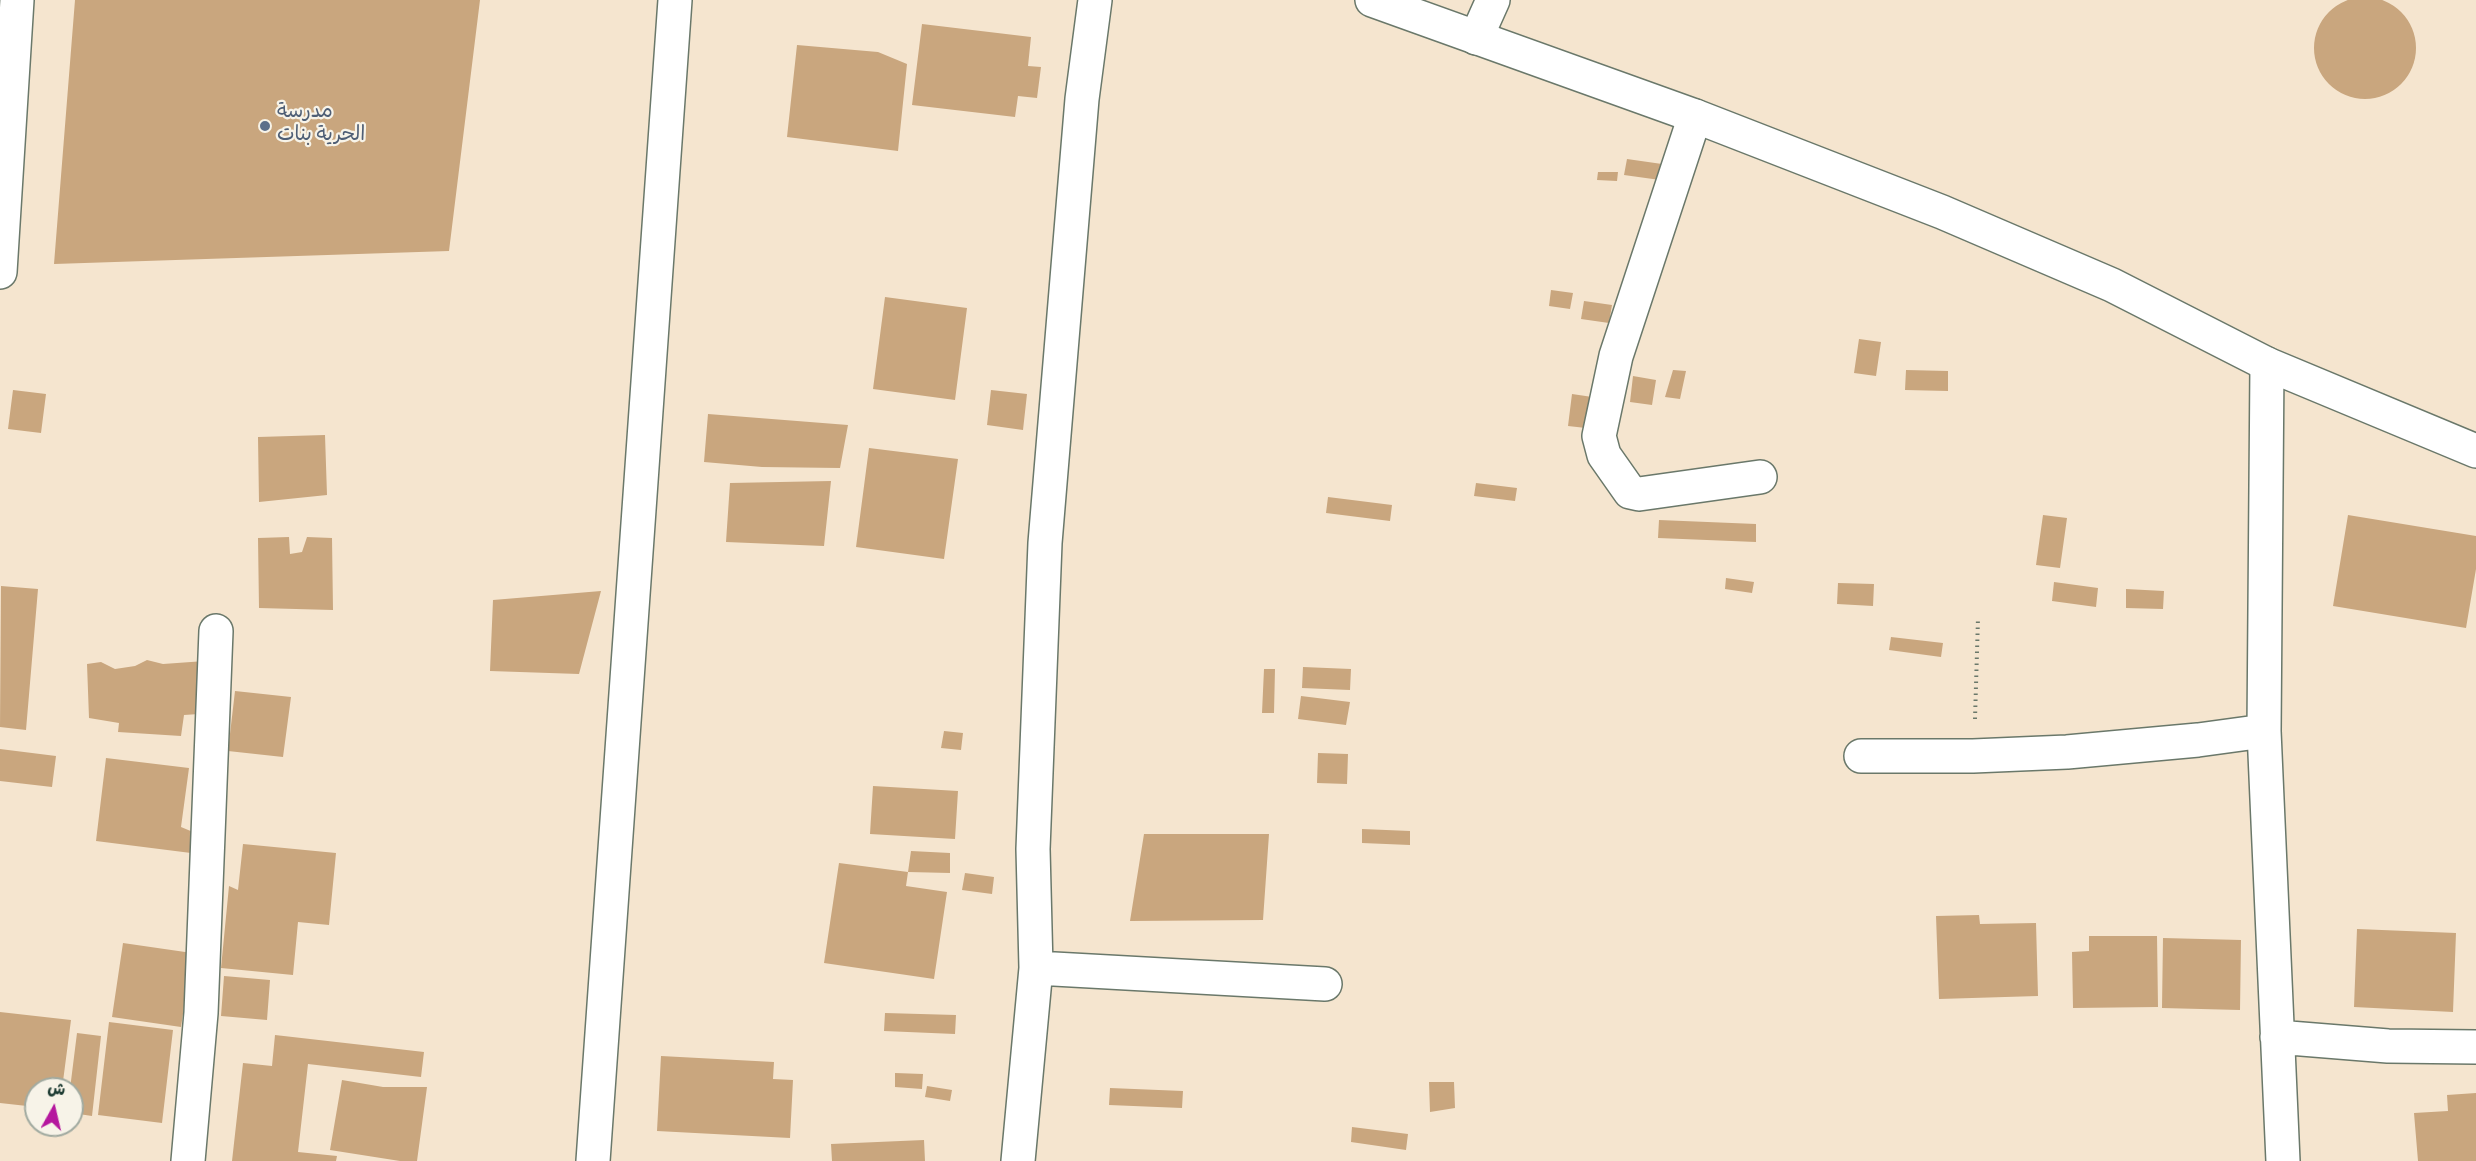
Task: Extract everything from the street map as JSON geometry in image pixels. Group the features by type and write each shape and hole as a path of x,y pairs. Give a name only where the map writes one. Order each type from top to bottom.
{"street":[{"path":"0,272 17,0"},
{"path":"593,1161 675,0"},
{"path":"1018,1161 1036,968 1033,849 1045,543 1082,99 1095,0"},
{"path":"1372,0 1695,116 1942,212 2112,285 2268,364 2476,451"},
{"path":"1476,38 1493,0"},
{"path":"1695,116 1616,356 1599,436 1604,455 1630,492 1639,494 1760,477"},
{"path":"2268,364 2264,730 2283,1161"},
{"path":"188,1161 201,1012 216,631"},
{"path":"1861,756 1973,756 2133,747 2264,730"},
{"path":"1036,968 1325,984"},
{"path":"2277,1037 2388,1046 2476,1047"}],"path":[{"path":"1973,756 1978,618"}],"building":[{"path":"2365,-3 2394,5 2408,19 2416,48 2408,77 2394,91 2365,99 2336,91 2322,77 2314,48 2322,19 2336,5"},
{"name":"مدرسة الحرية بنات","path":"75,0 480,0 449,251 54,264"},
{"path":"922,24 1031,37 1028,66 1041,67 1037,98 1018,96 1015,117 912,105"},
{"path":"797,45 878,52 907,64 898,151 787,137"},
{"path":"1627,159 1662,164 1660,180 1624,175"},
{"path":"1598,172 1618,172 1617,181 1597,180"},
{"path":"1551,290 1573,293 1570,309 1549,306"},
{"path":"885,297 967,308 955,400 873,389"},
{"path":"1584,301 1612,305 1609,323 1581,319"},
{"path":"1859,339 1881,342 1876,376 1854,373"},
{"path":"1673,370 1686,371 1680,399 1665,397"},
{"path":"1906,370 1948,371 1948,391 1905,390"},
{"path":"1633,376 1656,380 1652,405 1630,402"},
{"path":"13,390 46,394 41,433 8,429"},
{"path":"991,390 1027,394 1023,430 987,425"},
{"path":"1572,394 1599,398 1595,429 1568,426"},
{"path":"708,414 848,425 840,468 762,467 704,462"},
{"path":"325,435 327,495 259,502 258,437"},
{"path":"869,448 958,459 944,559 856,547"},
{"path":"831,481 824,546 726,542 730,483"},
{"path":"1476,483 1517,488 1515,501 1474,496"},
{"path":"1328,497 1392,505 1390,521 1326,513"},
{"path":"2043,515 2067,518 2060,568 2036,565"},
{"path":"2348,515 2476,536 2476,569 2466,628 2333,606"},
{"path":"1659,520 1756,524 1756,542 1658,538"},
{"path":"289,537 290,554 302,552 307,537 332,538 333,610 259,608 258,538"},
{"path":"1726,578 1754,582 1752,593 1725,589"},
{"path":"2054,582 2098,588 2096,607 2052,601"},
{"path":"1838,583 1874,584 1873,606 1837,604"},
{"path":"1,586 38,589 26,730 0,727"},
{"path":"2126,589 2164,591 2163,609 2126,608"},
{"path":"601,591 579,674 490,671 493,600"},
{"path":"1891,637 1943,643 1941,657 1889,650"},
{"path":"147,660 163,664 205,661 199,714 184,715 181,736 118,732 119,723 89,718 87,664 101,662 115,669 135,666"},
{"path":"1303,667 1351,669 1350,690 1302,688"},
{"path":"1264,669 1275,669 1274,713 1262,713"},
{"path":"235,691 291,697 283,757 228,751"},
{"path":"1301,696 1350,702 1346,725 1298,719"},
{"path":"944,731 963,733 961,750 941,748"},
{"path":"0,749 56,756 52,787 0,781"},
{"path":"1318,753 1348,754 1347,784 1317,783"},
{"path":"106,758 189,768 181,827 193,832 191,853 96,841"},
{"path":"873,786 958,791 955,839 870,834"},
{"path":"1362,829 1410,831 1410,845 1362,843"},
{"path":"1144,834 1269,834 1263,920 1130,921"},
{"path":"243,844 336,853 329,925 298,922 293,975 221,968 229,886 238,890"},
{"path":"911,851 950,853 950,873 908,872"},
{"path":"839,863 908,872 906,886 947,892 934,979 824,963"},
{"path":"965,873 994,877 992,894 962,890"},
{"path":"1979,915 1980,924 2036,923 2038,996 1939,999 1936,916"},
{"path":"2357,929 2456,933 2453,1012 2354,1007"},
{"path":"2089,936 2157,936 2158,1007 2073,1008 2072,952 2089,951"},
{"path":"2163,938 2241,940 2240,1010 2162,1008"},
{"path":"123,943 192,953 181,1027 112,1017"},
{"path":"224,976 270,980 267,1020 221,1016"},
{"path":"0,1012 71,1020 64,1077 24,1077 24,1106 0,1103"},
{"path":"885,1013 956,1015 955,1034 884,1031"},
{"path":"109,1022 173,1030 162,1123 98,1115"},
{"path":"77,1033 101,1036 92,1116 84,1115 84,1077 72,1077"},
{"path":"275,1035 424,1052 421,1077 308,1064 298,1152 337,1156 336,1161 232,1161 243,1063 272,1066"},
{"path":"661,1056 774,1062 773,1079 793,1080 790,1138 657,1131"},
{"path":"895,1073 923,1074 922,1089 895,1087"},
{"path":"342,1080 383,1087 427,1087 417,1161 400,1161 330,1150"},
{"path":"1429,1082 1454,1082 1455,1108 1430,1112"},
{"path":"927,1086 952,1090 950,1101 925,1097"},
{"path":"1110,1088 1183,1091 1182,1108 1109,1105"},
{"path":"2476,1093 2476,1161 2418,1161 2414,1113 2448,1111 2447,1095"},
{"path":"1352,1127 1408,1134 1406,1150 1351,1142"},
{"path":"924,1140 925,1161 832,1161 831,1144"}],"place":[{"name":"مدرسة الحرية بنات","path":"265,126"}]}
